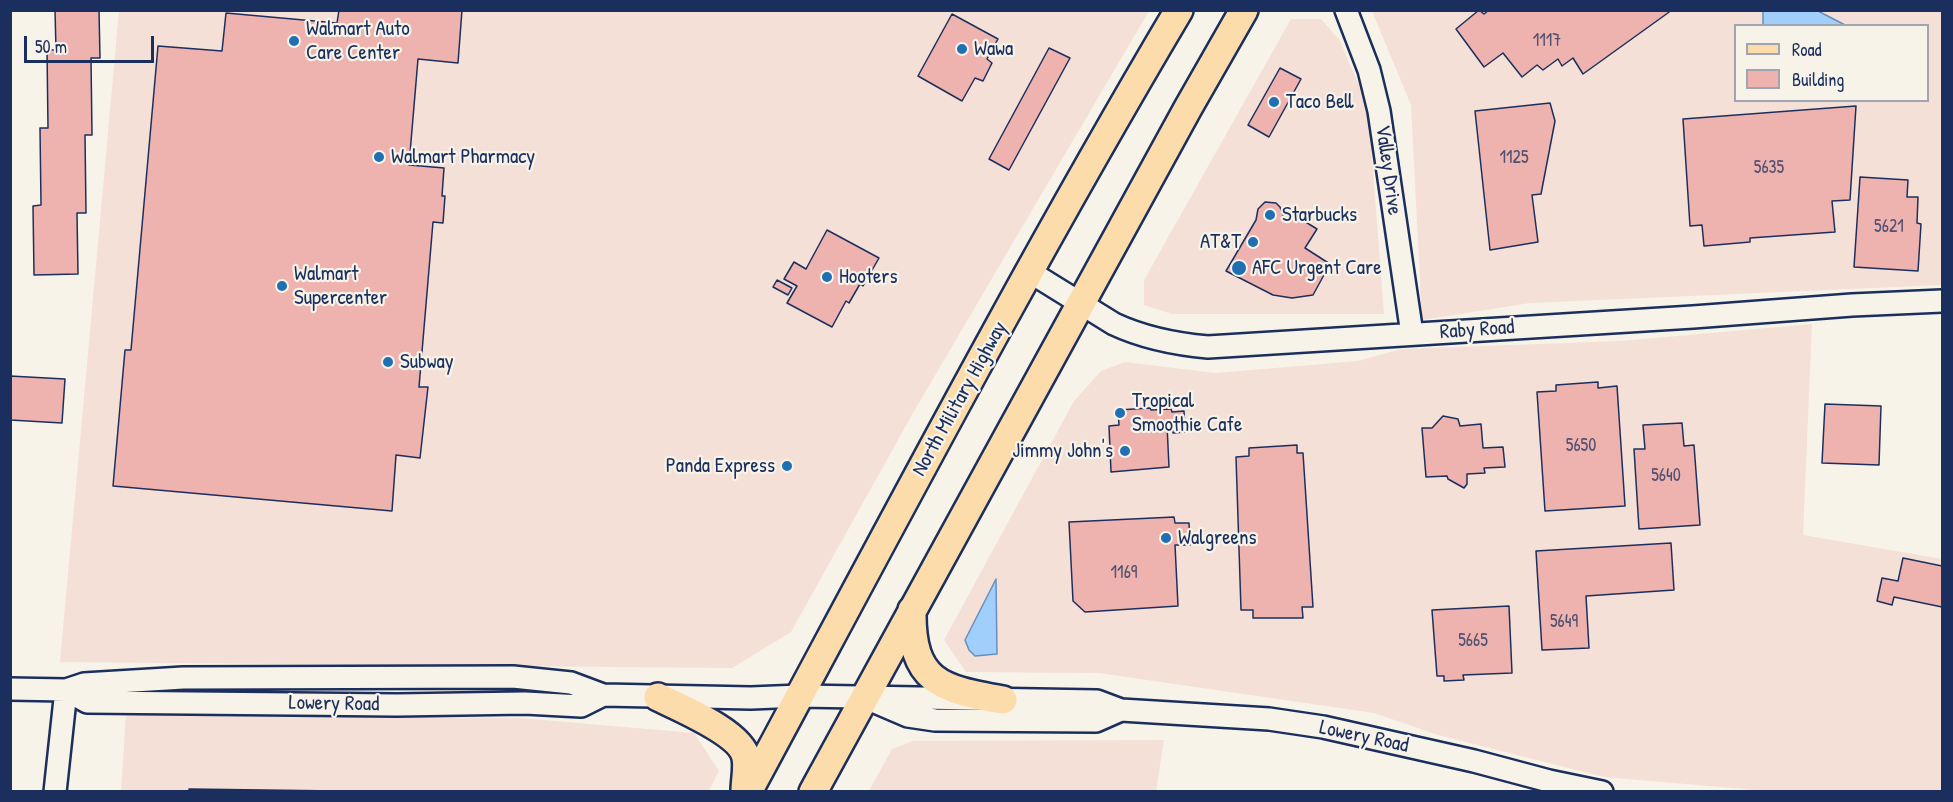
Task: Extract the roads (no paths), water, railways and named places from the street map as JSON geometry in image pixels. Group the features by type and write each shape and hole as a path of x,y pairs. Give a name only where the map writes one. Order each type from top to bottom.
{"main road":[{"name":"North Military Highway","path":"746,792 1030,272 1132,89 1179,10"},
{"path":"813,792 1244,10"},
{"path":"912,610 912,634 924,670 934,679 967,694 1003,700"},
{"path":"658,697 705,720 740,743 746,757 746,792"}],"street":[{"name":"Valley Drive","path":"1346,10 1369,70 1379,111 1412,334"},
{"name":"Raby Road","path":"1030,272 1127,330 1173,344 1208,347 1942,301"},
{"name":"Lowery Road","path":"10,689 66,690 87,702 407,705 525,703 581,706 603,695 1097,701 1121,710 1269,719 1323,727 1602,792"},
{"path":"55,792 66,690"},
{"name":"Lowery Road","path":"864,697 908,716 935,720 1096,721 1121,710"}],"water":[{"path":"1763,11 1818,11 1843,24 1763,24"},
{"path":"996,579 997,654 975,656 969,650 965,640"}],"place":[{"name":"Walmart Auto Care Center","path":"294,41"},
{"name":"Wawa","path":"962,49"},
{"name":"Taco Bell","path":"1274,102"},
{"name":"Walmart Pharmacy","path":"379,157"},
{"name":"Starbucks","path":"1270,215"},
{"name":"AT&T","path":"1253,242"},
{"name":"AFC Urgent Care","path":"1239,268"},
{"name":"Hooters","path":"827,277"},
{"name":"Walmart Supercenter","path":"282,286"},
{"name":"Subway","path":"388,362"},
{"name":"Tropical Smoothie Cafe","path":"1120,413"},
{"name":"Jimmy John's","path":"1125,451"},
{"name":"Panda Express","path":"787,466"},
{"name":"Walgreens","path":"1166,538"}]}
